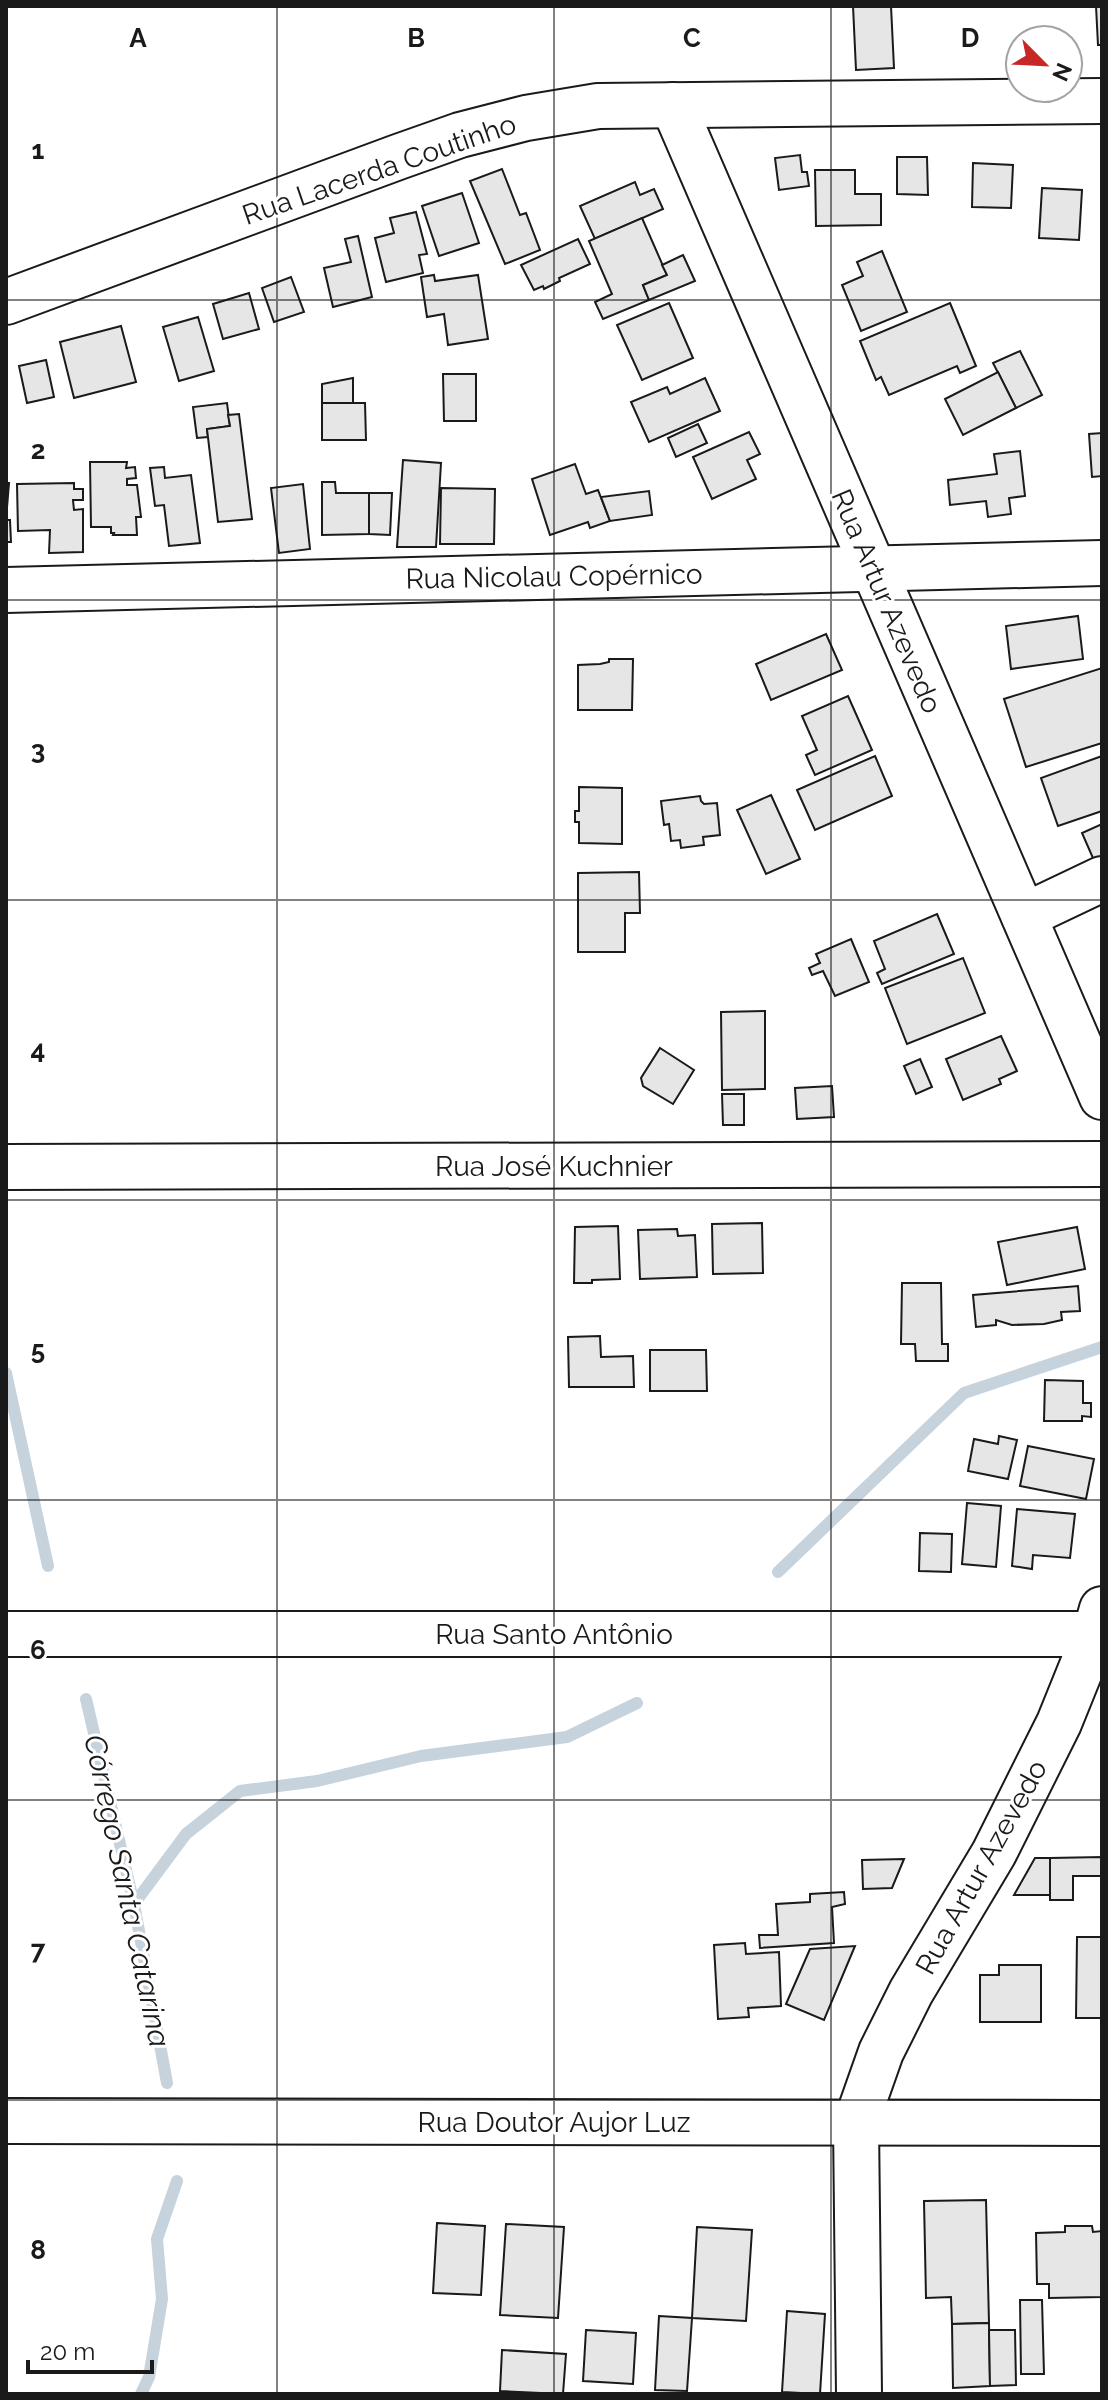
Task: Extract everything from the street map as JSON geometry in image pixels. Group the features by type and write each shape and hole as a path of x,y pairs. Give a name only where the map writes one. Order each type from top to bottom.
{"street":[{"name":"Rua Lacerda Coutinho","path":"6,302 460,135 526,118 598,106 1102,101"},
{"name":"Rua Artur Azevedo","path":"673,105 1102,1097"},
{"name":"Rua Nicolau Copérnico","path":"6,590 1102,563"},
{"path":"1024,916 1102,879"},
{"name":"Rua José Kuchnier","path":"6,1167 1102,1164"},
{"name":"Rua Artur Azevedo","path":"856,2123 881,2052 911,1992 994,1853 1059,1723 1100,1626"},
{"name":"Rua Santo Antônio","path":"6,1634 1100,1626"},
{"name":"Rua Doutor Aujor Luz","path":"6,2121 1102,2123"},
{"path":"856,2123 859,2394"}],"building":[{"path":"853,6 891,6 894,68 856,70"},
{"path":"1096,6 1102,6 1102,45 1098,45"},
{"path":"800,155 802,172 807,172 809,186 779,190 775,158"},
{"path":"897,157 927,157 928,195 897,194"},
{"path":"973,163 1013,165 1011,208 972,207"},
{"path":"502,169 520,215 526,213 540,250 505,264 470,181"},
{"path":"815,170 855,170 855,194 881,194 881,225 816,226"},
{"path":"635,182 640,195 654,189 663,209 595,239 580,206"},
{"path":"1042,188 1082,190 1079,240 1039,238"},
{"path":"462,193 479,243 439,256 422,206"},
{"path":"416,212 427,254 419,255 423,273 386,282 375,238 394,233 390,218"},
{"path":"642,218 667,275 643,285 649,300 603,319 595,302 612,294 589,241"},
{"path":"358,236 372,297 333,307 324,268 351,262 345,239"},
{"path":"578,239 590,264 559,278 560,281 544,289 543,286 534,290 521,265"},
{"path":"882,251 907,312 861,331 842,285 863,276 857,262"},
{"path":"683,255 695,281 649,300 643,285 667,275 662,265"},
{"path":"434,275 435,281 478,275 488,339 448,345 444,314 427,317 421,277"},
{"path":"291,277 304,312 274,322 262,288"},
{"path":"249,293 259,329 223,339 213,304"},
{"path":"669,303 693,358 642,380 617,325"},
{"path":"950,303 976,366 960,373 957,366 889,395 881,377 876,380 860,341"},
{"path":"198,317 214,371 179,381 163,327"},
{"path":"121,326 136,382 74,398 60,342"},
{"path":"1020,351 1042,395 1016,408 993,363"},
{"path":"46,360 54,397 27,403 19,366"},
{"path":"998,372 1016,408 963,435 945,399"},
{"path":"443,374 476,374 476,421 444,421"},
{"path":"353,378 353,403 322,403 322,384"},
{"path":"705,378 720,411 649,442 631,402 667,387 670,394"},
{"path":"227,403 230,426 207,429 208,437 197,438 193,407"},
{"path":"322,403 365,403 366,440 322,440"},
{"path":"239,414 252,519 218,522 207,429 230,426 228,415"},
{"path":"698,424 707,443 676,457 668,438"},
{"path":"749,432 760,454 747,460 756,479 712,499 693,457"},
{"path":"1102,433 1102,476 1092,477 1089,434"},
{"path":"1020,451 1025,496 1009,498 1011,514 988,517 986,501 950,505 948,480 997,474 994,454"},
{"path":"403,460 441,463 436,547 397,547"},
{"path":"90,462 127,462 126,468 135,467 136,478 127,479 127,485 137,485 141,517 136,517 137,535 113,535 111,527 91,527"},
{"path":"575,464 586,494 598,490 610,521 590,528 588,522 550,535 532,479"},
{"path":"164,467 165,478 191,475 200,543 169,546 164,505 155,506 150,468"},
{"path":"322,482 335,482 336,493 369,493 369,534 322,535"},
{"path":"6,483 9,483 6,520"},
{"path":"74,483 74,489 83,489 83,500 73,500 74,510 83,509 83,552 49,553 50,530 18,531 17,484"},
{"path":"303,484 310,549 279,553 271,488"},
{"path":"441,488 495,489 494,544 440,544"},
{"path":"649,491 652,515 610,521 601,497"},
{"path":"369,493 392,493 390,535 369,534"},
{"path":"6,520 10,520 11,542 6,542"},
{"path":"1078,616 1083,659 1011,669 1006,626"},
{"path":"826,634 842,670 771,700 756,664"},
{"path":"609,659 633,659 632,710 578,710 578,665 600,664 609,662"},
{"path":"1102,668 1102,743 1026,767 1004,699"},
{"path":"848,696 872,750 815,775 806,755 817,750 802,716"},
{"path":"875,756 892,796 815,830 797,790"},
{"path":"1102,756 1102,811 1058,826 1041,778"},
{"path":"579,787 622,788 622,844 579,843 579,822 575,822 575,811 579,811"},
{"path":"771,795 800,859 766,874 737,810"},
{"path":"700,796 704,804 717,803 720,835 703,837 704,845 681,848 680,840 671,841 669,824 664,825 661,801"},
{"path":"1102,824 1102,863 1096,865 1082,833"},
{"path":"639,872 640,913 625,913 625,952 578,952 578,873"},
{"path":"937,914 954,954 882,984 877,973 885,969 874,941"},
{"path":"851,939 869,982 835,996 823,971 812,975 809,968 820,963 816,954"},
{"path":"963,958 985,1013 907,1044 885,988"},
{"path":"765,1011 765,1089 722,1090 721,1012"},
{"path":"1001,1036 1017,1071 999,1079 1001,1084 963,1100 946,1059"},
{"path":"660,1048 694,1070 673,1104 643,1086 641,1078"},
{"path":"920,1059 932,1087 916,1094 904,1066"},
{"path":"832,1086 834,1117 797,1119 795,1088"},
{"path":"722,1094 744,1094 744,1125 723,1125"},
{"path":"762,1223 763,1273 713,1274 712,1224"},
{"path":"618,1226 620,1279 574,1283 575,1227"},
{"path":"1077,1227 1085,1269 1007,1285 998,1242"},
{"path":"677,1229 678,1236 695,1235 697,1277 640,1279 638,1230"},
{"path":"902,1283 941,1283 942,1344 948,1344 948,1361 916,1361 915,1344 901,1344"},
{"path":"1078,1286 1080,1311 1061,1312 1062,1320 1012,1325 996,1320 996,1325 976,1327 973,1295"},
{"path":"600,1336 601,1357 633,1356 634,1387 569,1387 568,1337"},
{"path":"650,1350 706,1350 707,1391 650,1391"},
{"path":"1045,1380 1083,1381 1083,1403 1091,1403 1091,1417 1082,1416 1082,1421 1044,1421"},
{"path":"999,1436 1017,1440 1008,1479 968,1471 974,1439 998,1444"},
{"path":"1028,1446 1094,1459 1086,1499 1020,1486"},
{"path":"967,1503 1001,1506 996,1567 962,1564"},
{"path":"1017,1509 1075,1514 1070,1558 1033,1555 1032,1569 1012,1566"},
{"path":"920,1533 952,1534 951,1572 919,1571"},
{"path":"1102,1857 1102,1876 1073,1876 1073,1900 1050,1900 1050,1858"},
{"path":"1035,1858 1050,1858 1050,1895 1014,1895"},
{"path":"904,1859 892,1888 863,1889 862,1860"},
{"path":"844,1892 845,1904 832,1907 834,1943 760,1948 759,1935 778,1935 776,1904 810,1902 810,1894"},
{"path":"1077,1937 1102,1937 1102,2018 1076,2018"},
{"path":"745,1943 746,1954 779,1952 781,2006 748,2008 749,2017 718,2019 714,1945"},
{"path":"855,1946 824,2020 786,2004 810,1949"},
{"path":"999,1965 1041,1965 1041,2022 980,2022 980,1975 999,1975"},
{"path":"986,2200 989,2323 952,2324 951,2297 926,2298 924,2201"},
{"path":"437,2223 485,2226 481,2295 433,2293"},
{"path":"506,2224 564,2227 558,2318 500,2315"},
{"path":"1065,2226 1092,2226 1093,2232 1102,2231 1102,2297 1049,2298 1049,2284 1037,2284 1036,2233 1065,2232"},
{"path":"697,2227 752,2230 746,2321 692,2318"},
{"path":"1020,2300 1042,2300 1044,2374 1021,2374"},
{"path":"787,2311 825,2314 820,2394 782,2392"},
{"path":"659,2316 692,2318 687,2391 655,2390"},
{"path":"989,2323 990,2386 953,2388 952,2324"},
{"path":"586,2330 636,2333 633,2384 583,2381"},
{"path":"989,2330 1015,2330 1016,2385 990,2386"},
{"path":"502,2350 566,2354 563,2394 500,2391"}],"waterway":[{"path":"778,1572 964,1393 1102,1347"},
{"name":"Córrego Santa Catarina","path":"6,1373 48,1566"},
{"name":"Córrego Santa Catarina","path":"86,1699 134,1904 167,2083"},
{"path":"134,1904 186,1834 240,1791 317,1781 421,1756 567,1737 637,1703"},
{"name":"Córrego Santa Catarina","path":"141,2394 149,2377 162,2299 157,2239 177,2181"}]}
